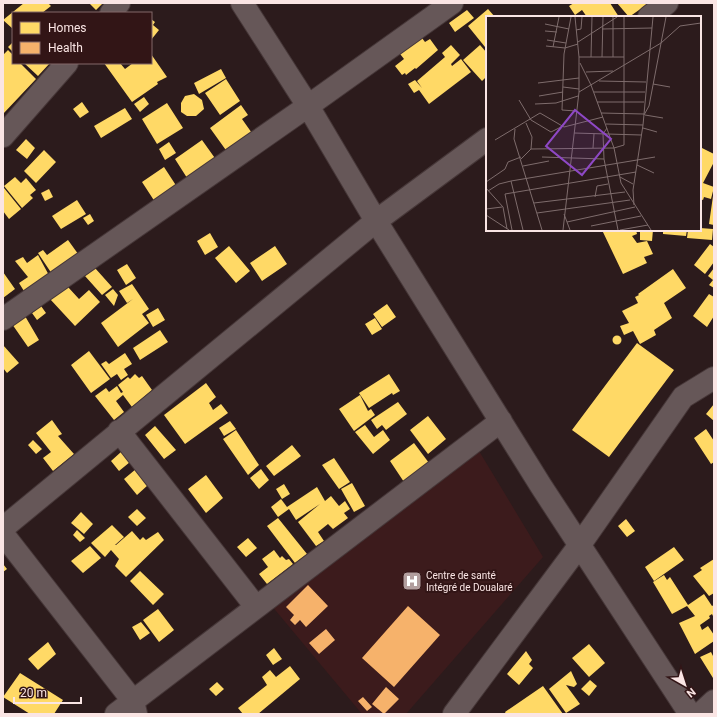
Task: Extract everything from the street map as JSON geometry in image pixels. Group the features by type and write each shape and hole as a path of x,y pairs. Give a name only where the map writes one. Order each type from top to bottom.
{"street":[{"path":"112,12 120,3"},
{"path":"242,3 308,106 376,221 579,546 690,714"},
{"path":"3,319 308,106 452,3"},
{"path":"650,16 667,3"},
{"path":"3,136 66,64"},
{"path":"3,528 376,221 486,140"},
{"path":"454,714 579,546 683,397 713,376"},
{"path":"3,534 128,710 256,607 501,421"},
{"path":"119,431 256,607"},
{"path":"700,714 714,701"}],"shaded area":[{"name":"Centre de santé Intégré de Doualaré","path":"476,446 543,557 406,714 362,714 271,605"}],"building: Homes":[{"path":"24,3 48,3 51,6 43,12 13,12"},
{"path":"89,3 103,3 96,10"},
{"path":"574,3 610,3 618,16 586,16 582,10 575,15 569,6"},
{"path":"617,3 649,3 630,16 628,16"},
{"path":"488,9 494,16 486,16 485,47 468,26"},
{"path":"467,10 474,18 455,32 449,23"},
{"path":"12,13 12,28 3,20"},
{"path":"152,20 155,22 153,25 159,30 152,39"},
{"path":"419,34 425,42 430,39 438,50 416,69 415,68 406,75 405,73 402,75 395,66 404,59 397,50"},
{"path":"12,43 12,51 8,47"},
{"path":"451,45 460,55 451,64 452,66 461,59 471,72 429,104 419,90 414,93 408,84 415,80 422,88 417,81 445,57 442,53"},
{"path":"480,45 486,52 486,77 482,81 463,60"},
{"path":"8,50 12,54 12,64 21,64 36,79 3,114 3,55"},
{"path":"152,55 167,77 157,82 158,84 132,102 105,64 121,64 125,69 132,64 152,64"},
{"path":"25,64 49,64 38,76"},
{"path":"221,69 226,78 199,94 194,83"},
{"path":"226,79 240,101 220,115 205,93"},
{"path":"194,94 202,100 204,109 196,116 187,116 181,112 181,103 185,96"},
{"path":"144,97 149,104 140,112 134,104"},
{"path":"82,102 89,112 80,118 73,109"},
{"path":"167,103 183,128 157,144 142,119"},
{"path":"241,105 248,115 242,119 254,136 228,153 210,128"},
{"path":"125,108 132,119 101,138 94,126"},
{"path":"26,139 35,148 27,159 16,150"},
{"path":"202,140 217,161 189,181 175,159"},
{"path":"169,142 176,153 165,160 159,149"},
{"path":"701,148 714,154 714,162 703,183 714,187 711,199 704,197 703,200 701,199"},
{"path":"44,150 56,162 36,183 24,171"},
{"path":"164,167 179,190 157,205 142,182"},
{"path":"15,177 21,183 26,178 36,190 30,195 33,198 22,208 4,186"},
{"path":"4,188 21,209 9,219 3,211"},
{"path":"49,189 53,197 45,201 41,193"},
{"path":"714,196 714,225 709,224"},
{"path":"77,200 86,214 61,229 52,216"},
{"path":"90,214 94,221 88,225 83,218"},
{"path":"701,228 713,229 712,240 687,238 688,231 701,231"},
{"path":"602,231 636,231 637,234 632,236 637,243 647,241 653,254 644,257 647,263 623,274"},
{"path":"640,231 653,231 652,241 640,240"},
{"path":"663,231 687,231 686,236 663,234"},
{"path":"210,233 218,247 205,255 197,241"},
{"path":"68,240 81,258 54,277 38,253 43,250 47,255"},
{"path":"710,244 714,247 714,262 705,274 694,265"},
{"path":"229,246 250,271 236,283 215,258"},
{"path":"275,246 287,264 262,281 250,263"},
{"path":"38,255 51,279 27,296 19,283 28,277 15,261 23,257 27,263"},
{"path":"127,264 136,278 126,285 117,270"},
{"path":"95,268 112,287 102,295 85,276"},
{"path":"714,268 714,288 709,285 713,280 708,276"},
{"path":"673,269 686,288 664,303 672,318 654,330 656,335 640,344 633,331 624,335 620,326 629,323 622,311 638,303 635,297 639,295 638,294"},
{"path":"3,272 15,289 3,298"},
{"path":"132,284 149,309 142,314 149,323 118,347 101,323 133,299 127,303 119,291"},
{"path":"68,287 79,299 89,290 100,302 75,326 50,299"},
{"path":"113,289 118,295 114,306 105,295"},
{"path":"709,294 714,297 714,316 707,327 693,316"},
{"path":"387,304 396,317 382,327 373,314"},
{"path":"41,306 46,313 37,320 32,313"},
{"path":"158,308 165,320 153,327 146,315"},
{"path":"25,316 39,340 28,347 12,324"},
{"path":"375,318 382,329 372,335 365,324"},
{"path":"160,330 168,342 140,360 133,348"},
{"path":"615,336 619,336 621,340 619,344 615,344 613,342 613,338"},
{"path":"637,343 674,370 609,457 572,430"},
{"path":"3,345 19,363 7,373 3,368"},
{"path":"89,351 110,379 91,393 71,365"},
{"path":"125,353 132,364 124,369 128,375 121,380 117,374 111,378 101,364 106,361 109,364"},
{"path":"135,374 139,378 142,376 152,390 132,407 123,395 116,401 124,412 114,420 95,396 106,388 109,392 117,386 121,393 123,392 118,385 128,377 130,379"},
{"path":"389,374 400,391 393,395 392,393 369,408 359,393"},
{"path":"206,383 216,397 209,403 213,410 221,404 228,413 185,444 164,415"},
{"path":"360,395 368,411 371,409 375,415 354,431 339,409"},
{"path":"398,402 407,414 386,430 382,425 377,429 371,420"},
{"path":"714,404 714,421 706,414"},
{"path":"428,416 446,439 428,454 410,430"},
{"path":"52,420 62,434 58,436 74,454 53,471 43,458 51,452 36,433"},
{"path":"230,421 236,429 224,436 219,428"},
{"path":"365,425 374,437 383,430 390,440 373,454 355,432"},
{"path":"155,426 176,450 164,459 145,435"},
{"path":"706,429 714,441 714,462 711,464 694,438"},
{"path":"236,430 259,465 248,475 223,439"},
{"path":"33,440 42,449 36,454 28,445"},
{"path":"414,443 429,463 404,482 390,461"},
{"path":"292,445 301,456 274,476 266,466"},
{"path":"121,452 130,462 119,471 111,461"},
{"path":"334,458 350,482 339,489 322,465"},
{"path":"136,469 148,485 137,495 124,479"},
{"path":"261,469 269,480 259,489 250,478"},
{"path":"206,475 223,498 206,513 188,489"},
{"path":"352,483 365,506 354,512 341,489"},
{"path":"284,484 290,494 282,499 276,489"},
{"path":"317,487 325,501 331,496 339,506 345,501 350,509 344,513 348,518 333,529 328,524 318,532 324,541 316,546 298,522 320,504 296,520 289,509 278,517 271,507 281,499 287,507"},
{"path":"137,509 146,518 137,526 128,517"},
{"path":"81,512 93,524 84,534 71,523"},
{"path":"278,518 307,554 295,563 267,526"},
{"path":"626,519 635,531 627,537 618,526"},
{"path":"112,525 124,537 115,545 132,531 140,540 143,537 146,540 158,532 164,540 126,577 115,566 119,559 111,550 105,557 91,543"},
{"path":"77,530 85,538 80,542 73,535"},
{"path":"248,538 257,548 246,557 237,547"},
{"path":"90,546 101,558 83,573 71,561"},
{"path":"674,547 684,560 654,581 645,567"},
{"path":"274,550 280,558 282,556 286,560 289,559 293,564 267,584 259,574 268,567 262,559"},
{"path":"714,559 714,593 709,596 693,576 702,570 700,568"},
{"path":"3,564 7,569 3,572"},
{"path":"140,571 164,594 153,605 130,581"},
{"path":"664,575 667,580 670,577 688,605 704,594 712,606 714,605 714,618 712,614 709,616 710,618 700,625 702,630 708,626 714,635 714,641 695,654 679,623 695,616 687,606 672,614 653,582"},
{"path":"158,609 174,630 159,642 143,620"},
{"path":"141,622 150,633 140,640 132,627"},
{"path":"48,642 56,654 38,670 28,659"},
{"path":"589,644 605,663 589,677 572,658"},
{"path":"274,648 282,659 273,665 266,655"},
{"path":"526,651 532,660 529,664 533,668 519,685 507,674"},
{"path":"711,652 714,658 713,678 700,657"},
{"path":"290,666 300,679 258,714 243,714 238,708 267,685 262,677 270,670 276,677"},
{"path":"571,671 577,684 574,687 566,685 580,704 566,713 549,689"},
{"path":"20,673 63,700 54,714 30,714 3,697"},
{"path":"590,680 597,686 589,696 581,689"},
{"path":"217,682 224,689 216,696 209,689"},
{"path":"543,686 563,714 506,714 505,712"}],"building: Health":[{"path":"308,585 328,606 306,627 300,620 295,625 290,620 294,615 286,607"},
{"path":"408,606 440,635 394,687 362,658"},
{"path":"326,629 335,640 319,654 309,643"},
{"path":"386,687 399,699 384,714 372,704"},
{"path":"363,697 372,707 367,711 358,701"}],"place":[{"name":"Centre de santé Intégré de Doualaré","path":"412,581"}]}
